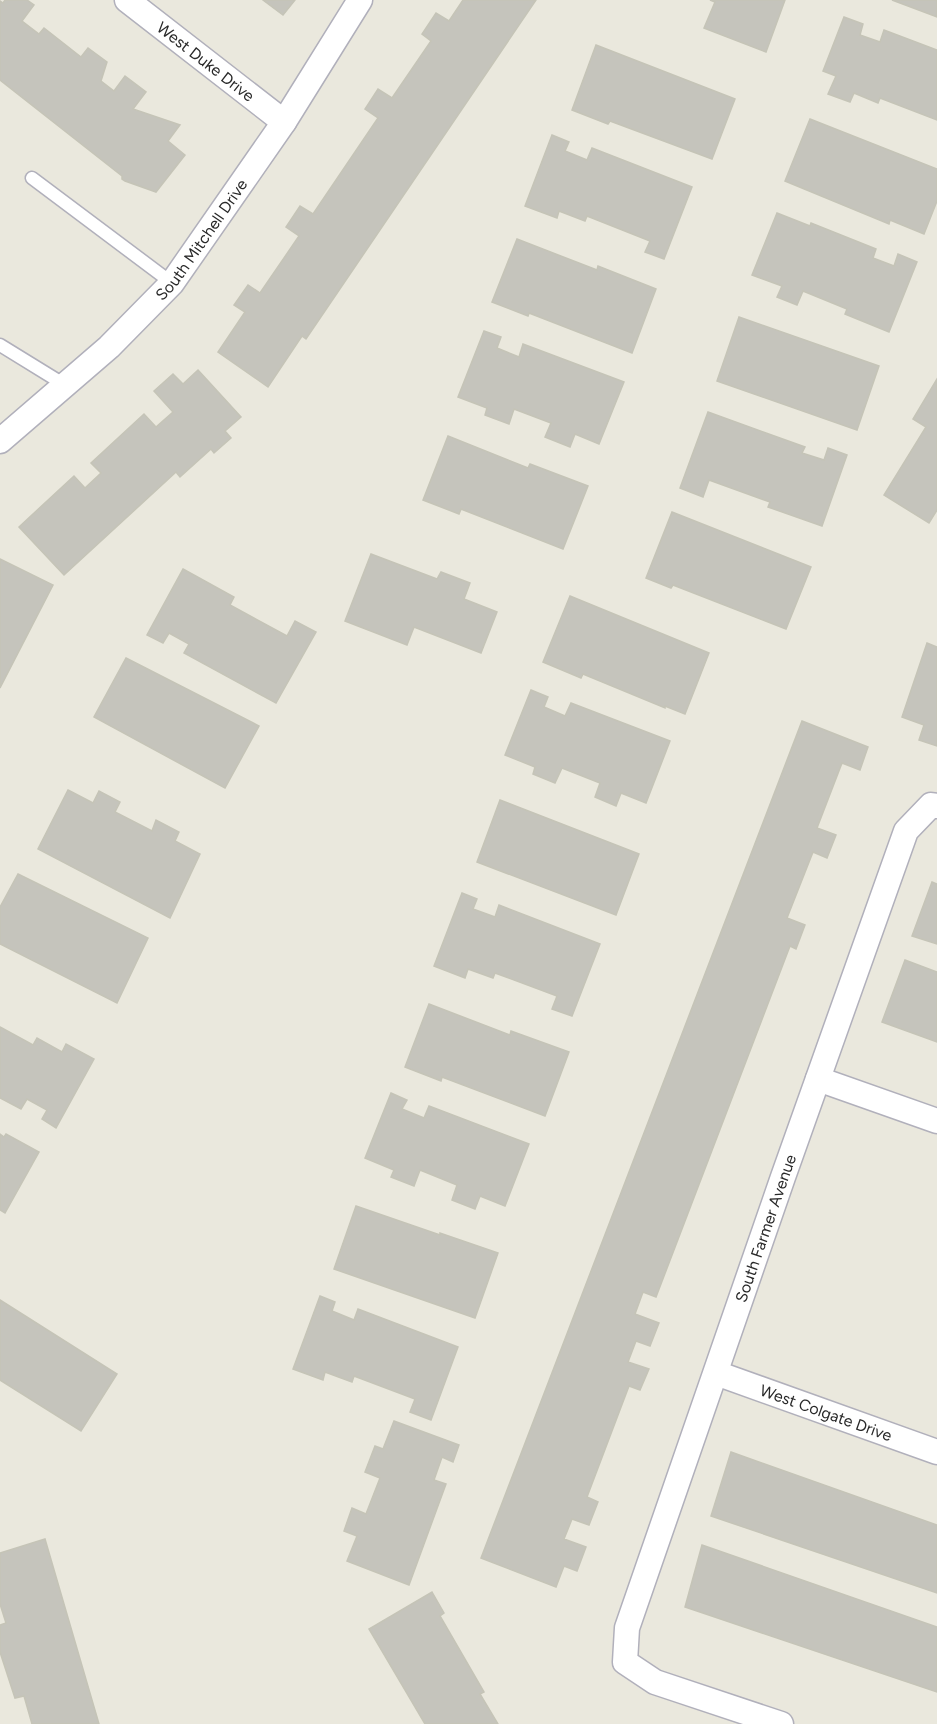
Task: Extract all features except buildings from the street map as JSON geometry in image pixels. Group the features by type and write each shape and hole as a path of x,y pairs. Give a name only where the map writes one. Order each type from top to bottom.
{"street":[{"name":"West Duke Drive","path":"127,0 284,122"},
{"name":"South Mitchell Drive","path":"0,441 109,347 172,283 284,122 360,0"},
{"name":"South Farmer Avenue","path":"781,1724 655,1682 625,1662 627,1628 906,831 934,806"},
{"path":"818,1079 937,1121"},
{"name":"West Colgate Drive","path":"716,1373 937,1452"}],"lane":[{"path":"32,178 172,283"},
{"path":"0,345 65,385"}]}
